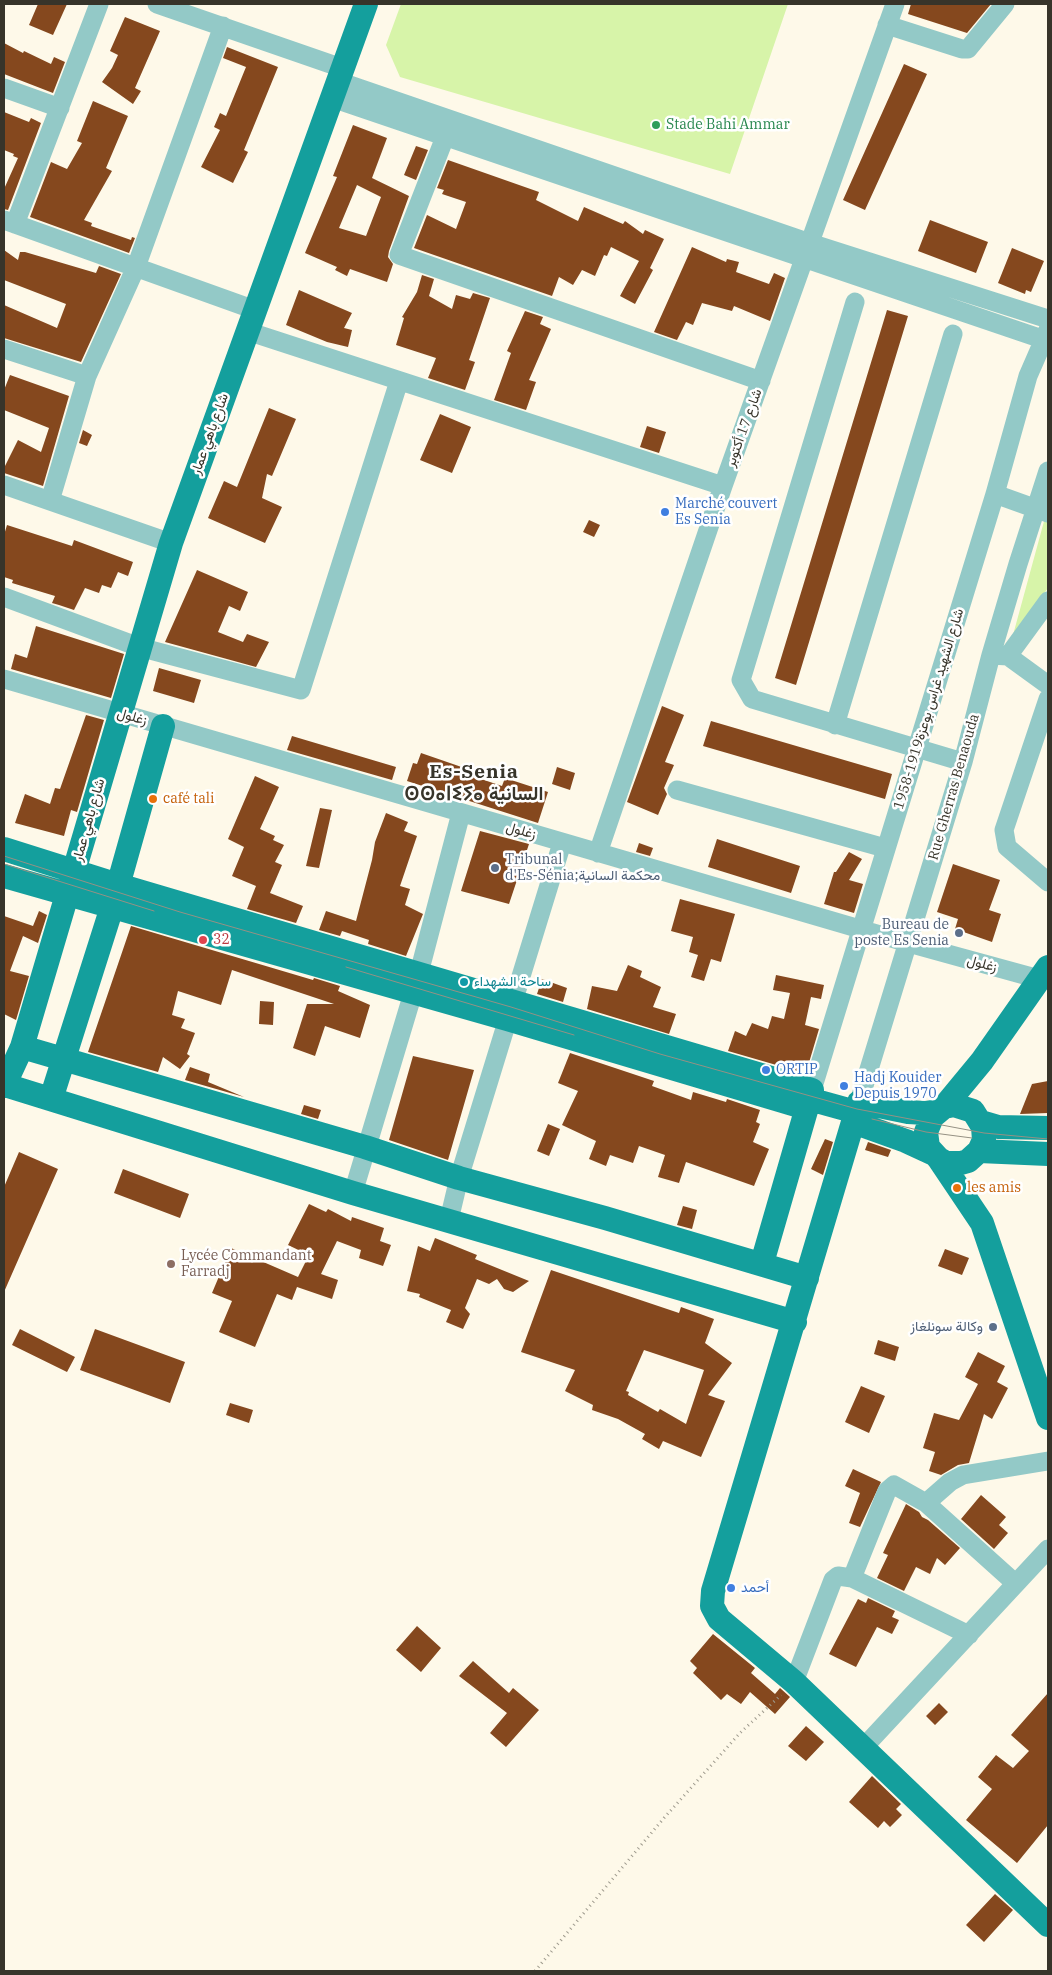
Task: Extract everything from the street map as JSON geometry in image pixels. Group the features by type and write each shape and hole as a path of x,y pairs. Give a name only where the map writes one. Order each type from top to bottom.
{"main road":[{"name":"شارع باهي عمار","path":"4,1086 22,1046 69,895 119,714 171,543 366,4"},
{"path":"51,1099 115,896 163,726"},
{"path":"4,849 75,870 115,896"},
{"path":"4,876 69,895 115,896 856,1112 900,1138 953,1164 974,1156 1048,1154"},
{"path":"982,1224 960,1187 928,1147 926,1132 928,1124 982,1061 1044,973"},
{"path":"22,1046 365,1147 459,1178 807,1278"},
{"path":"982,1061 977,1077 977,1116 984,1133 974,1156 974,1181 982,1224 1048,1418"},
{"path":"4,1086 353,1193 795,1322"},
{"path":"762,1264 809,1099"},
{"path":"856,1112 925,1113 954,1105 998,1127 1048,1128"},
{"path":"856,1112 711,1600 714,1611 719,1619 794,1682 1048,1925"}],"street":[{"path":"100,4 60,108 9,222 136,267 251,321 399,381 723,486"},
{"path":"157,4 223,26 445,137 808,251 969,293 1048,319"},
{"name":"شارع 17 أكتوبر","path":"598,853 723,486 895,4"},
{"path":"887,25 962,49 968,49 1005,4"},
{"path":"50,500 87,376 136,267 223,26"},
{"path":"337,82 808,251 963,312 1047,337"},
{"path":"4,88 60,108"},
{"path":"445,137 399,255 761,381"},
{"path":"963,312 969,293"},
{"path":"855,302 740,680 752,699 916,750 963,762"},
{"path":"835,725 953,334"},
{"name":"شارع الشهيد غراس بوعزة1919-1958","path":"809,1099 995,494 1028,376 1047,337"},
{"path":"4,349 87,376"},
{"path":"4,598 139,647 301,690 399,381"},
{"name":"Rue Gherras Benaouda","path":"856,1112 963,762 999,656 1042,511 1048,471"},
{"path":"4,484 171,543"},
{"path":"995,494 1042,511"},
{"path":"1048,602 999,656 1048,685"},
{"name":"زغلول","path":"4,679 861,930 908,943 1044,973"},
{"path":"1048,699 1004,830 1007,846 1048,882"},
{"path":"677,790 885,848"},
{"path":"353,1193 365,1147 416,983 461,813"},
{"path":"449,1220 459,1178 562,843"},
{"path":"926,1503 950,1482 963,1475 1048,1461"},
{"path":"852,1578 890,1487 894,1485 926,1503 1015,1583"},
{"path":"863,1748 1048,1549"},
{"path":"794,1682 833,1580 838,1576 852,1578 969,1635"}],"path":[{"path":"535,1971 664,1818 740,1733 794,1682"}],"green space":[{"name":"Stade Bahi Ammar","path":"401,4 788,4 730,174 400,77 386,45"},
{"path":"1046,514 1048,515 1048,588 1013,635"}],"building":[{"path":"38,4 67,4 53,35 29,25"},
{"path":"911,4 991,4 967,33 908,14"},
{"path":"125,17 160,31 135,88 141,91 133,104 102,82 118,55 110,51"},
{"path":"4,43 51,64 54,57 65,62 53,93 4,74"},
{"path":"227,47 278,67 244,150 248,152 233,183 201,167 220,130 214,127 220,113 226,116 246,67 223,58"},
{"path":"904,64 927,74 865,210 843,200"},
{"path":"93,101 128,116 106,168 112,171 84,220 92,223 91,226 131,240 132,237 135,238 129,253 30,217 51,162 67,169 82,143 77,141"},
{"path":"4,112 29,122 31,118 41,123 8,210 4,209 4,189 18,158 4,150"},
{"path":"353,125 387,138 372,178 409,196 389,251 388,257 393,264 387,282 350,269 347,276 335,270 337,267 305,253 337,177 333,176","holes":["357,185 381,197 366,236 339,228"]},
{"path":"416,146 428,150 416,180 404,175"},
{"path":"448,160 539,192 536,200 578,221 584,207 623,224 625,221 643,234 645,230 664,239 650,268 653,270 635,304 620,296 639,261 611,247 607,256 604,255 595,276 582,270 573,285 559,277 552,296 414,248 427,215 456,229 466,202 442,194 444,190 437,188"},
{"path":"930,220 988,242 976,273 918,251"},
{"path":"692,247 726,262 727,259 739,262 736,272 769,284 774,273 785,278 770,321 734,306 732,311 702,303 693,325 686,322 677,340 654,332"},
{"path":"1012,248 1044,261 1031,292 1026,290 1025,294 998,283"},
{"path":"4,250 18,260 20,252 25,252 96,273 99,266 121,274 81,362 4,338 4,305 57,328 66,304 4,280"},
{"path":"422,275 434,279 429,296 452,309 456,295 470,299 473,293 490,298 469,360 475,362 465,390 428,378 436,358 396,345 404,318 402,317 417,292"},
{"path":"299,290 352,313 344,328 352,330 348,347 327,342 286,325"},
{"path":"887,310 908,316 796,685 775,678"},
{"path":"525,311 543,317 540,324 551,329 529,380 536,382 526,410 494,400 511,353 507,351"},
{"path":"10,375 69,396 43,486 4,473 4,468 18,440 41,452 49,428 4,410 4,390"},
{"path":"269,408 296,419 272,476 267,474 262,498 282,507 265,543 208,518 224,481 237,487"},
{"path":"440,414 471,427 452,473 420,460"},
{"path":"647,426 666,432 659,453 640,447"},
{"path":"83,430 92,435 87,446 79,443"},
{"path":"589,520 600,525 594,537 583,532"},
{"path":"7,525 72,546 74,540 133,562 128,576 118,572 111,588 102,585 99,593 85,588 74,610 52,603 55,596 12,583 13,580 4,577 4,535"},
{"path":"197,570 248,592 240,611 229,606 218,632 243,642 247,634 269,642 256,667 165,642"},
{"path":"36,626 124,654 111,698 11,669 15,654 27,658"},
{"path":"159,668 201,680 194,703 153,691"},
{"path":"662,706 684,715 665,762 674,765 664,788 667,794 658,815 627,802"},
{"path":"86,715 104,720 77,812 71,810 64,836 15,823 25,794 50,804 55,788 60,789"},
{"path":"711,721 892,774 885,799 703,746"},
{"path":"292,736 396,767 392,780 287,750"},
{"path":"421,753 476,772 475,777 502,786 505,778 548,792 538,823 407,781 413,763 417,764"},
{"path":"557,767 575,773 570,790 552,784"},
{"path":"255,776 279,787 260,829 275,836 273,840 284,845 275,862 282,865 270,893 303,906 296,923 247,909 256,886 232,876 244,847 228,839"},
{"path":"320,808 332,810 319,868 306,866"},
{"path":"386,813 408,822 404,831 417,836 400,886 410,889 405,905 423,914 406,956 368,944 369,940 342,931 340,936 319,930 326,911 356,921 375,842"},
{"name":"Tribunal d'Es-Sénia;محكمة السانية","path":"480,831 529,844 509,904 461,891"},
{"path":"717,839 800,866 791,893 708,867"},
{"path":"639,843 653,848 650,856 636,852"},
{"path":"849,852 862,859 849,880 863,884 854,913 824,904 834,872 836,872"},
{"path":"953,864 1000,880 989,910 1001,914 992,942 955,929 958,919 937,912"},
{"path":"680,899 735,914 721,962 711,959 704,981 691,977 698,955 689,952 693,937 671,931"},
{"path":"39,911 47,915 38,943 23,936 10,971 29,976 16,1020 4,1014 4,916 33,926"},
{"path":"131,926 313,980 314,978 340,986 338,991 370,1005 360,1038 325,1026 315,1056 293,1048 307,1004 334,1004 232,970 221,1005 178,991 172,1015 185,1019 181,1028 195,1033 187,1054 190,1056 180,1069 163,1057 158,1072 88,1052"},
{"path":"628,965 642,971 640,977 661,987 653,1007 676,1014 669,1034 587,1009 592,986 617,991"},
{"path":"776,975 824,985 821,999 811,997 805,1025 819,1029 808,1066 800,1063 797,1071 728,1051 735,1031 746,1036 752,1023 768,1029 772,1016 784,1019 790,993 773,990"},
{"path":"542,979 567,988 563,1002 537,994"},
{"path":"260,1001 274,1002 273,1025 259,1024"},
{"path":"570,1053 654,1081 652,1086 691,1100 693,1092 726,1102 727,1099 760,1110 756,1122 760,1124 753,1142 769,1149 754,1186 686,1162 679,1183 658,1177 665,1155 639,1146 633,1163 610,1155 606,1166 589,1159 596,1141 562,1125 578,1091 558,1083"},
{"path":"413,1056 474,1070 448,1160 389,1140"},
{"path":"190,1067 210,1074 208,1082 244,1097 185,1080"},
{"path":"1048,1081 1048,1113 1020,1114 1032,1084"},
{"path":"304,1105 321,1110 318,1119 301,1114"},
{"path":"548,1124 560,1129 549,1156 537,1151"},
{"path":"825,1139 833,1142 823,1175 811,1169"},
{"path":"868,1142 891,1150 888,1157 865,1150"},
{"path":"19,1152 58,1169 4,1292 4,1187"},
{"path":"123,1169 189,1194 180,1218 114,1193"},
{"path":"309,1204 326,1212 328,1209 351,1221 352,1217 384,1228 380,1241 391,1245 383,1266 359,1258 361,1250 337,1241 321,1274 338,1280 332,1299 297,1287 292,1300 277,1294 255,1347 219,1332 232,1301 212,1293 231,1248 298,1277 309,1255 288,1245"},
{"path":"683,1206 697,1210 692,1229 677,1225"},
{"path":"435,1238 477,1255 475,1259 529,1281 513,1292 504,1289 497,1279 489,1284 477,1279 465,1308 470,1314 463,1329 446,1322 451,1310 419,1297 420,1294 407,1291 418,1246 430,1251"},
{"path":"945,1249 969,1258 962,1275 938,1266"},
{"path":"551,1270 679,1313 681,1307 714,1319 705,1343 732,1363 708,1395 725,1401 701,1457 663,1441 659,1449 642,1439 645,1434 618,1419 592,1410 593,1405 565,1391 575,1370 521,1352","holes":["644,1350 704,1370 686,1424 660,1409 658,1412 628,1395 629,1392 626,1391"]},
{"path":"20,1329 75,1357 67,1372 12,1345"},
{"path":"95,1329 185,1362 170,1403 80,1370"},
{"path":"878,1340 899,1347 895,1361 874,1354"},
{"path":"978,1352 1005,1366 997,1382 1008,1388 992,1419 984,1414 969,1463 958,1465 941,1475 929,1471 935,1452 923,1448 934,1413 959,1420 978,1384 965,1377"},
{"path":"861,1386 885,1396 869,1433 845,1422"},
{"path":"230,1403 253,1410 249,1423 226,1415"},
{"path":"853,1469 881,1482 860,1527 849,1523 860,1493 845,1486"},
{"path":"981,1495 1006,1517 999,1525 1008,1533 994,1549 961,1519"},
{"path":"906,1504 919,1512 922,1517 960,1548 945,1565 937,1558 930,1574 916,1567 904,1591 877,1578 888,1555 883,1553"},
{"path":"868,1598 895,1611 892,1617 899,1620 892,1634 877,1627 856,1667 829,1654 858,1599 866,1603"},
{"path":"417,1626 441,1648 421,1672 396,1650"},
{"path":"713,1634 755,1668 751,1673 775,1694 780,1688 790,1697 775,1714 750,1692 741,1704 727,1694 721,1700 693,1673 697,1668 690,1661"},
{"path":"473,1661 509,1693 513,1688 539,1710 506,1747 490,1733 507,1713 459,1676"},
{"path":"1048,1693 1048,1825 1017,1863 966,1820 992,1789 978,1777 996,1755 1013,1768 1029,1751 1011,1735"},
{"path":"939,1703 948,1712 935,1725 926,1716"},
{"path":"806,1726 824,1742 806,1761 788,1746"},
{"path":"872,1776 901,1804 896,1809 902,1815 890,1827 884,1821 878,1828 849,1802"},
{"path":"995,1894 1013,1910 984,1942 966,1925"}],"tram line":[{"path":"4,856 180,912 511,1007 660,1054 857,1109 984,1133 1048,1139"},
{"path":"4,864 154,911"},
{"path":"346,967 574,1035"},
{"path":"872,1119 926,1132 972,1138"}],"place":[{"name":"Stade Bahi Ammar","path":"656,125"},
{"name":"Marché couvert Es Senia","path":"665,512"},
{"name":"café tali","path":"153,799"},
{"name":"Tribunal d'Es-Sénia;محكمة السانية","path":"495,868"},
{"name":"Bureau de poste Es Senia","path":"959,933"},
{"name":"32","path":"203,940"},
{"name":"ساحة الشهداء","path":"464,982"},
{"name":"ORTIP","path":"766,1070"},
{"name":"Hadj Kouider Depuis 1970","path":"844,1086"},
{"name":"les amis","path":"957,1188"},
{"name":"Lycée Commandant Farradj","path":"171,1264"},
{"name":"وكالة سونلغاز","path":"993,1327"},
{"name":"أحمد","path":"731,1588"}],"district":[{"name":"Es-Senia ⵙⵙⴰⵏⵉⵢⴰ السانية","path":"474,784"}]}
